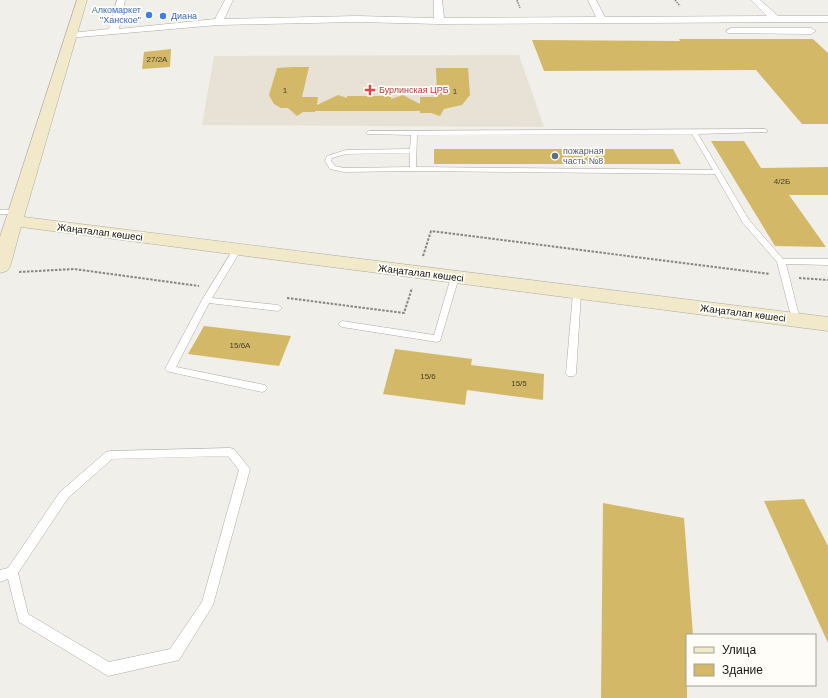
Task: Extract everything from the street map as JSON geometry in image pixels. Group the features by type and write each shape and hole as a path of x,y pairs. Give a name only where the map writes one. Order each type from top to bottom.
{"main road":[{"path":"0,267 11,215 82,0"},
{"name":"Жаңаталап көшесі","path":"11,215 237,250 828,324"}],"street":[{"path":"113,32 121,0"},
{"path":"218,22 229,0"},
{"path":"438,0 439,20"},
{"path":"592,0 601,19"},
{"path":"755,0 774,18"},
{"path":"71,36 218,22 357,19 828,19"},
{"path":"724,31 820,31"}],"lane":[{"path":"369,133 765,131"},
{"path":"694,132 746,221 782,262 796,320"},
{"path":"413,169 414,133"},
{"path":"413,151 346,152 329,157 328,161 329,165 335,169 344,170 413,169 716,172"},
{"path":"237,250 206,300 170,369 262,388"},
{"path":"782,262 828,262"},
{"path":"342,324 437,339 455,277"},
{"path":"571,374 577,293"},
{"path":"206,300 278,308"},
{"path":"0,576 12,572 64,495 110,454 230,452 245,469 207,605 174,655 108,668 23,618 12,572"}],"shaded area":[{"name":"Бурлинская ЦРБ","path":"519,55 544,127 202,125 214,56"}],"building":[{"path":"679,39 813,39 828,53 828,124 802,124 756,70 544,71 532,40 680,41"},
{"path":"171,49 170,67 142,69 144,52"},
{"path":"309,67 302,97 318,97 317,105 338,95 347,98 347,96 391,96 391,99 403,95 420,104 420,97 437,97 436,68 468,68 470,95 462,105 444,109 440,116 431,113 420,113 420,111 315,111 303,112 297,116 288,108 281,108 274,104 269,95 277,68"},
{"path":"711,141 744,141 761,168 828,167 828,195 789,195 826,247 775,246"},
{"name":"пожарная часть №8","path":"434,149 673,149 681,164 434,164"},
{"path":"204,326 291,336 279,366 188,354"},
{"path":"395,349 472,359 471,365 544,374 543,400 467,390 465,405 383,394"},
{"path":"804,499 828,546 828,643 764,501"},
{"path":"603,503 684,518 693,634 686,634 687,698 601,698"}],"place":[{"name":"Алкомаркет \"Ханское\"","path":"149,15"},
{"name":"Диана","path":"163,16"},
{"name":"Бурлинская ЦРБ","path":"370,90"},
{"name":"пожарная часть №8","path":"555,156"}]}
